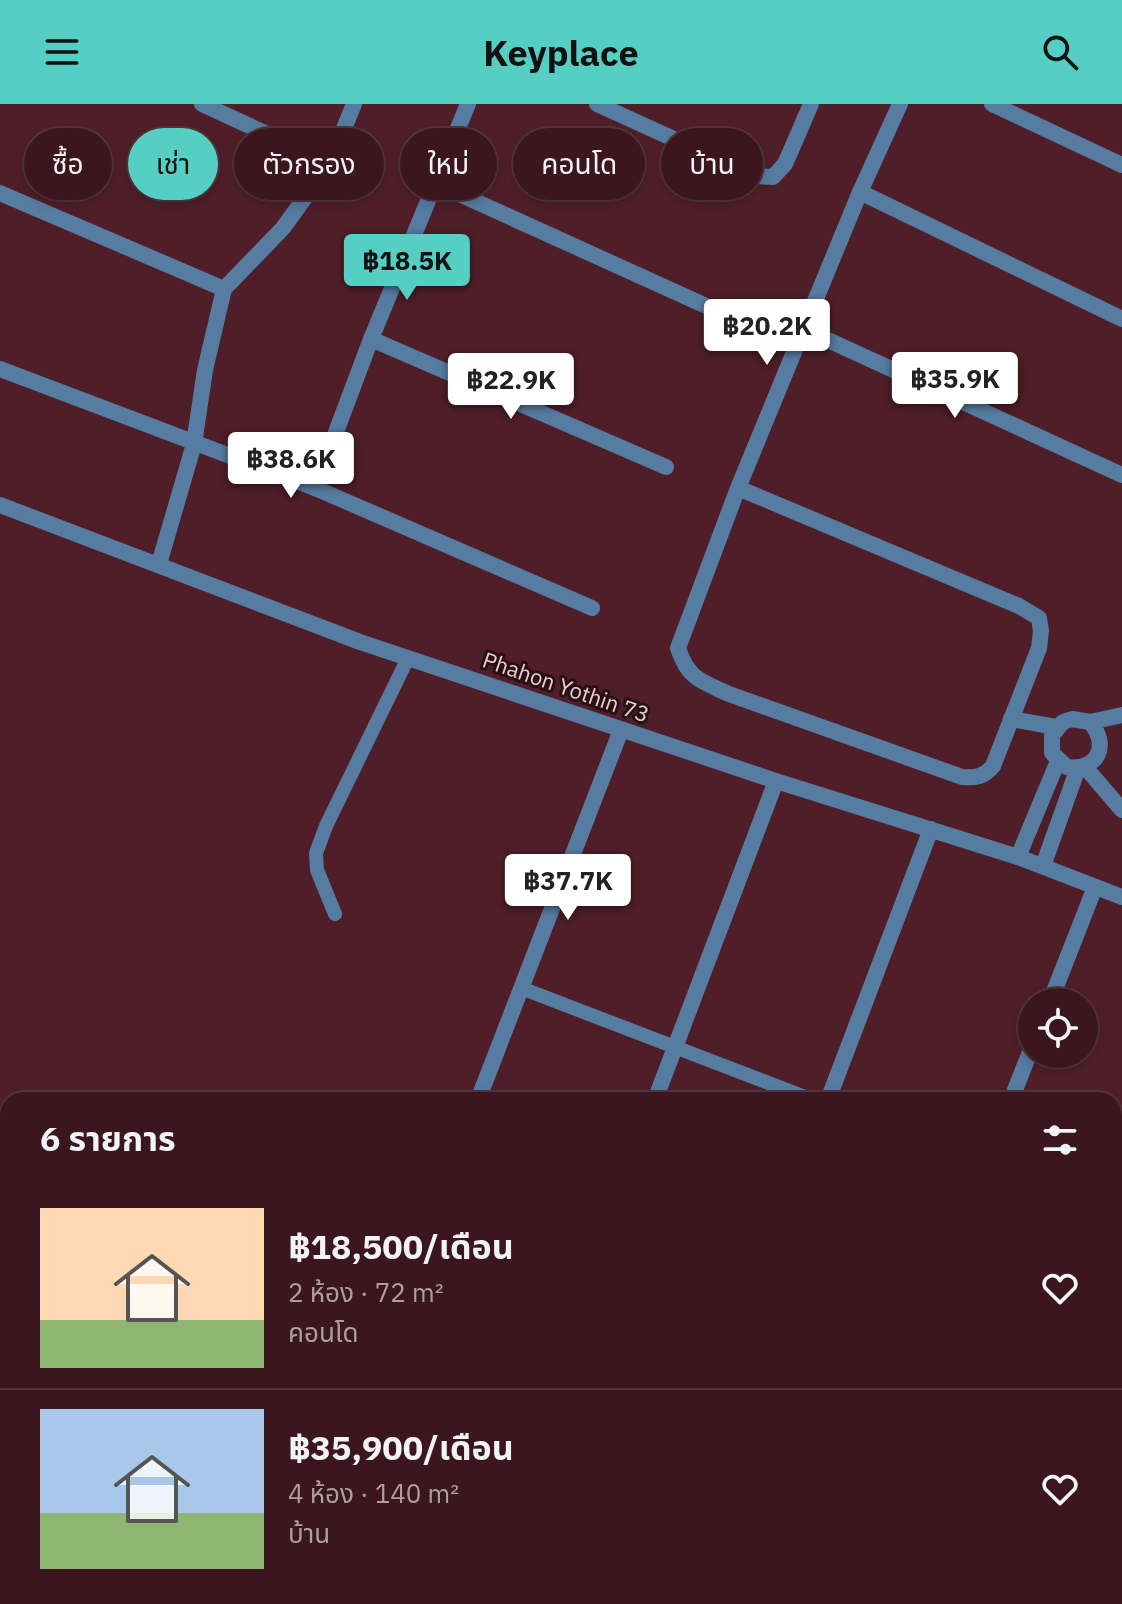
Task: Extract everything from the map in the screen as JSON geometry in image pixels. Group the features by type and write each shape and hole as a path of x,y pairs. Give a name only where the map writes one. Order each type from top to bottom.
{"street":[{"path":"202,104 254,128"},
{"path":"344,128 354,104"},
{"path":"458,128 468,104"},
{"path":"597,104 755,176 773,177 785,164 811,104"},
{"path":"738,488 1019,606 1039,618 1039,648 993,766 986,774 975,778 962,777 729,694 703,682 685,667 678,648 738,488 860,192 900,104"},
{"path":"992,104 1122,165"},
{"path":"860,192 1122,319"},
{"path":"0,193 224,289"},
{"path":"159,564 194,444 205,370 224,289 283,228 303,200"},
{"path":"315,488 428,200"},
{"path":"472,200 715,310"},
{"path":"804,329 1122,475"},
{"path":"371,339 666,467"},
{"path":"0,369 315,488 592,608"},
{"name":"Phahon Yothin 73","path":"0,505 408,658 776,781 1018,857 1122,897"},
{"path":"1011,719 1056,727 1072,719 1090,722 1122,715"},
{"path":"1043,866 1081,768 1095,759 1101,746 1099,733 1090,722"},
{"path":"1056,727 1050,744 1058,761 1067,767 1081,768 1122,810"},
{"path":"481,1092 621,730"},
{"path":"1018,857 1058,761"},
{"path":"658,1092 776,781"},
{"path":"831,1092 931,829"},
{"path":"1055,988 1095,887"},
{"path":"1014,1092 1024,1068"}],"lane":[{"path":"335,914 317,870 316,853 326,826 408,658"},
{"path":"521,988 793,1092"}]}
